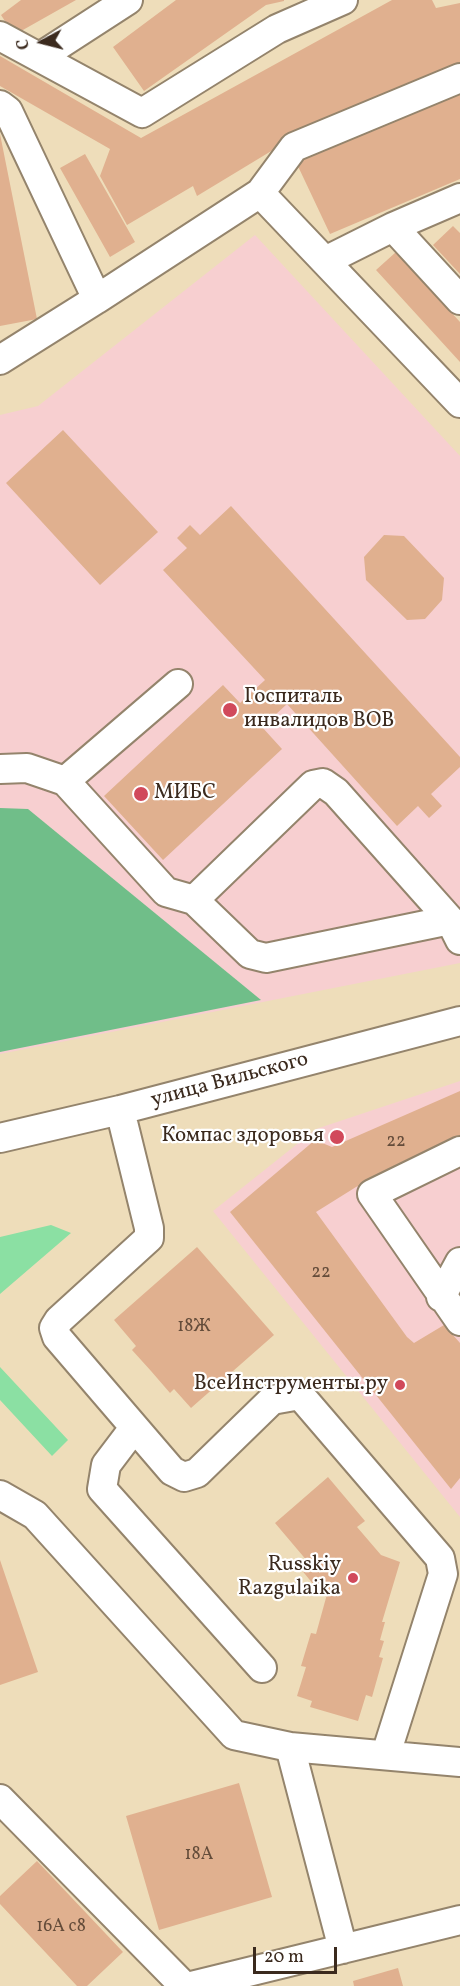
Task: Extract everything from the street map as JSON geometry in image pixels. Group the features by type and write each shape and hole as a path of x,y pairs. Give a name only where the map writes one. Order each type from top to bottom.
{"street":[{"path":"40,57 128,0"},
{"path":"0,36 142,113 277,29 343,0"},
{"path":"0,360 260,194 294,147 460,78"},
{"path":"0,105 8,111 97,299"},
{"path":"260,194 460,403"},
{"path":"325,261 393,227 460,198"},
{"path":"393,227 460,300"},
{"path":"65,781 178,684"},
{"path":"0,769 27,768 65,781 166,892 194,900 250,954 266,958 455,930"},
{"path":"194,900 313,785 323,783 336,792 455,930"},
{"name":"улица Вильского","path":"0,1138 120,1110 460,1021"},
{"path":"120,1110 149,1227 149,1238 59,1320 54,1328 57,1337 172,1471 184,1477 197,1473 272,1400 300,1395 440,1558 443,1574 386,1754"},
{"path":"460,1151 372,1194 441,1297 460,1321"},
{"path":"441,1297 460,1262"},
{"path":"134,1428 106,1465 102,1489 262,1668"},
{"path":"0,1495 36,1515 234,1735 290,1747 460,1762"},
{"path":"290,1747 343,1949"},
{"path":"0,1799 184,1986"},
{"path":"191,1986 460,1920"}],"shaded area":[{"name":"Госпиталь инвалидов ВОВ","path":"255,235 460,456 460,963 0,1054 0,415 38,406"},
{"path":"460,1081 460,1517 213,1211 316,1129"}],"green space":[{"path":"0,808 28,809 261,1000 0,1052"},
{"path":"51,1225 71,1233 0,1294 0,1237"},
{"path":"0,1367 68,1440 52,1456 0,1400"}],"building":[{"path":"21,0 76,0 14,35 1,15"},
{"path":"176,0 284,1 266,5 144,91 113,47"},
{"path":"392,0 432,0 436,8 460,3 460,66 450,67 306,130 197,196 193,186 127,225 100,176 110,149 0,86 0,56 141,138"},
{"path":"460,94 460,179 330,234 296,162"},
{"path":"0,134 37,319 0,326"},
{"path":"85,154 135,242 110,257 60,168"},
{"path":"453,226 460,233 460,274 433,245"},
{"path":"396,252 460,322 460,362 376,270"},
{"path":"63,430 158,532 100,585 6,483"},
{"path":"231,506 460,757 460,767 431,794 442,806 429,818 418,806 397,826 287,704 262,727 282,749 163,860 104,796 223,685 240,703 265,680 163,570 187,548 177,538 190,525 200,535"},
{"path":"384,535 404,536 444,578 442,600 425,619 407,620 366,580 364,557"},
{"path":"460,1091 460,1139 356,1187 316,1212 407,1337 414,1343 444,1325 460,1343 460,1478 451,1489 230,1212 315,1140 332,1147"},
{"path":"197,1247 274,1335 191,1408 174,1389 170,1393 132,1350 136,1346 114,1320"},
{"path":"328,1477 365,1521 357,1527 381,1555 400,1562 382,1622 385,1622 380,1640 384,1641 379,1657 383,1658 372,1697 366,1695 358,1721 310,1707 312,1701 297,1696 306,1667 301,1666 311,1633 316,1634 329,1587 327,1584 318,1590 300,1568 308,1562 275,1523"},
{"path":"0,1560 38,1672 0,1685"},
{"path":"239,1783 272,1897 159,1930 126,1816"},
{"path":"37,1861 123,1952 87,1986 77,1986 0,1904 0,1896"},
{"path":"398,1968 403,1986 354,1986 353,1981"}],"place":[{"name":"Госпиталь инвалидов ВОВ","path":"230,710"},
{"name":"МИБС","path":"141,794"},
{"name":"Компас здоровья","path":"337,1137"},
{"name":"ВсеИнструменты.ру","path":"400,1385"},
{"name":"Russkiy Razgulaika","path":"353,1578"}]}
